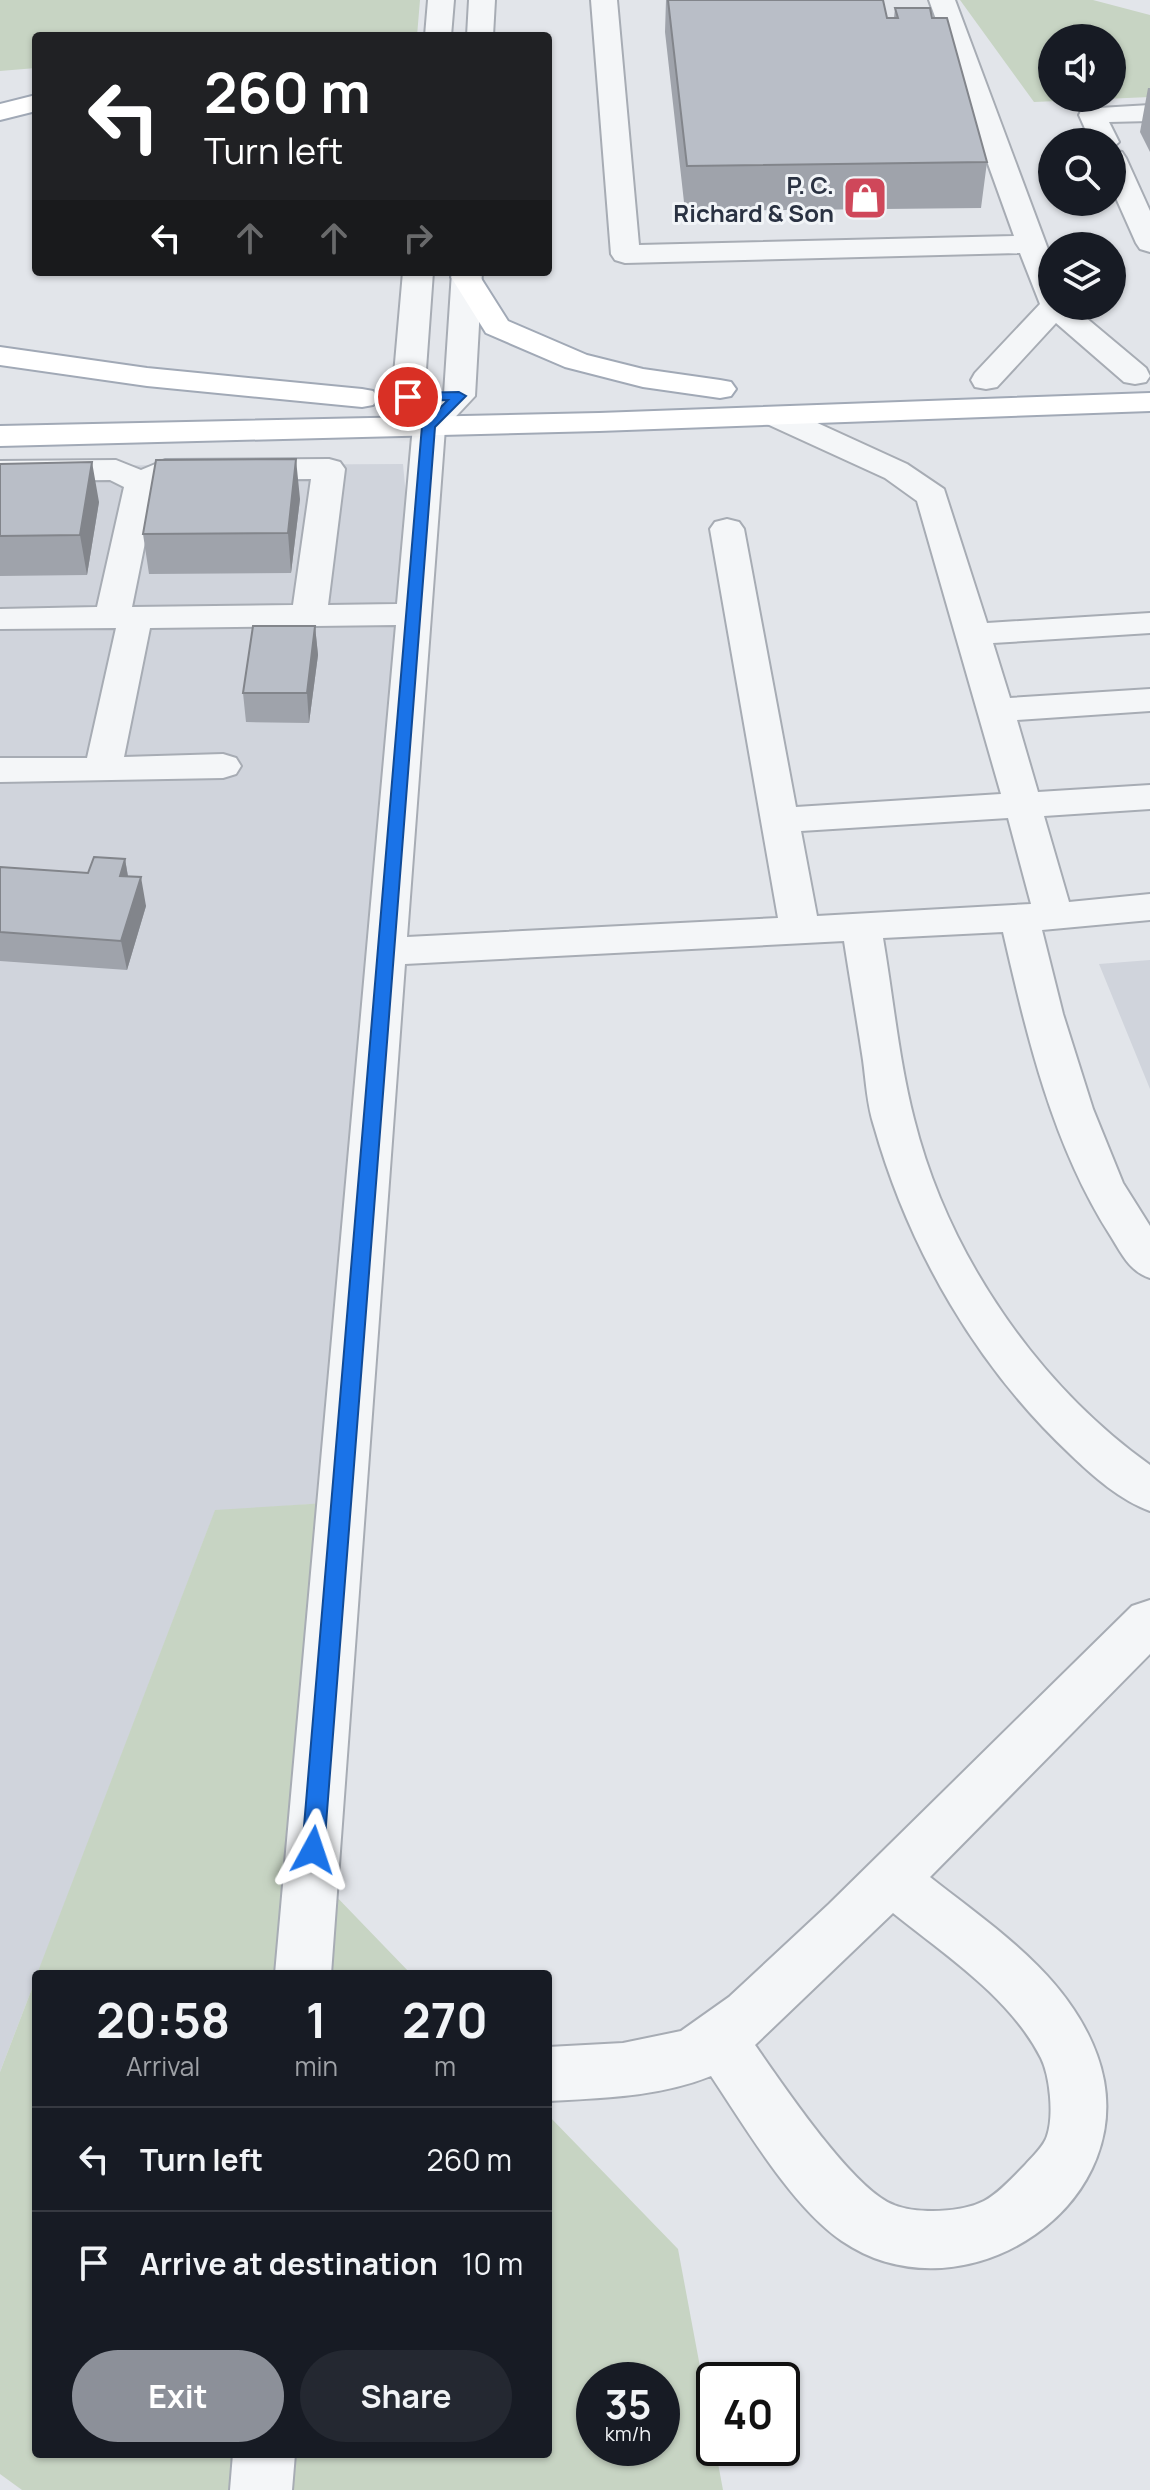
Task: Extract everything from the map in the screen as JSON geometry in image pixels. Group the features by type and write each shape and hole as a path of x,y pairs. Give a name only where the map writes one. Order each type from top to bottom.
{"main road":[{"path":"0,112 32,104"},
{"path":"468,276 497,327 576,361 643,378 720,389"},
{"path":"0,356 147,377 362,398"},
{"path":"581,393 1142,374"},
{"path":"126,403 474,395"},
{"path":"0,436 778,417 1150,402"}],"street":[{"path":"438,32 441,0"},
{"path":"480,32 482,0"},
{"path":"604,0 625,254 1032,244"},
{"path":"942,0 1038,261"},
{"path":"1098,128 1092,115 1150,113"},
{"path":"1126,189 1150,243"},
{"path":"303,1970 429,426 408,397 418,276"},
{"path":"429,426 474,395 467,276"},
{"path":"986,380 1040,320"},
{"path":"1073,320 1142,374"},
{"path":"778,417 896,471 932,496 1023,805 1051,1044 1097,1174 1150,1261"},
{"path":"289,469 295,429"},
{"path":"183,470 187,432"},
{"path":"103,470 109,433"},
{"path":"141,483 165,470 329,469 309,616"},
{"path":"0,471 116,470 141,483"},
{"path":"103,769 141,483"},
{"path":"727,529 800,929"},
{"path":"0,619 413,614"},
{"path":"973,634 1150,623"},
{"path":"996,710 1150,700"},
{"path":"4,780 103,769 223,766"},
{"path":"780,820 1150,797"},
{"path":"386,952 1150,907"},
{"path":"861,926 894,1124 920,1201 971,1303 1015,1363 1064,1418 1125,1476 1150,1491"},
{"path":"552,2074 623,2070 693,2056 749,2016 892,1879 1150,1621"},
{"path":"718,2039 794,2147 841,2203 880,2231 942,2242 997,2227 1039,2193 1073,2146 1078,2095 1066,2048 1036,2002 892,1879"},
{"path":"261,2490 264,2458"}],"shaded area":[{"path":"403,464 420,650 342,1502 215,1511 39,1970 32,1970 32,1989 0,2072 0,466"},
{"path":"1150,960 1150,1089 1099,964"}],"green space":[{"path":"0,0 420,0 417,32 32,32 32,68 0,71"},
{"path":"960,0 1093,0 1150,15 1150,97 1126,98 1126,24 1038,24 1038,102 1034,102"},
{"path":"342,1502 303,1862 407,1970 39,1970 215,1510"},
{"path":"32,1988 32,2458 552,2458 552,2119 678,2249 699,2362 696,2362 696,2466 719,2466 723,2490 22,2490 0,2474 0,2072"}],"building":[{"path":"668,0 883,0 887,18 898,18 895,8 930,8 932,18 947,18 987,162 687,166"},
{"path":"296,459 288,533 143,534 156,460"},
{"path":"92,462 80,535 0,536 0,464"},
{"path":"253,626 315,626 307,693 243,693"},
{"path":"94,857 125,859 120,876 141,877 121,941 0,932 0,867 88,873"}],"place":[{"name":"P. C. Richard & Son","path":"865,198"}],"route":[{"path":"313,1850 429,426 459,396 408,397"}]}
